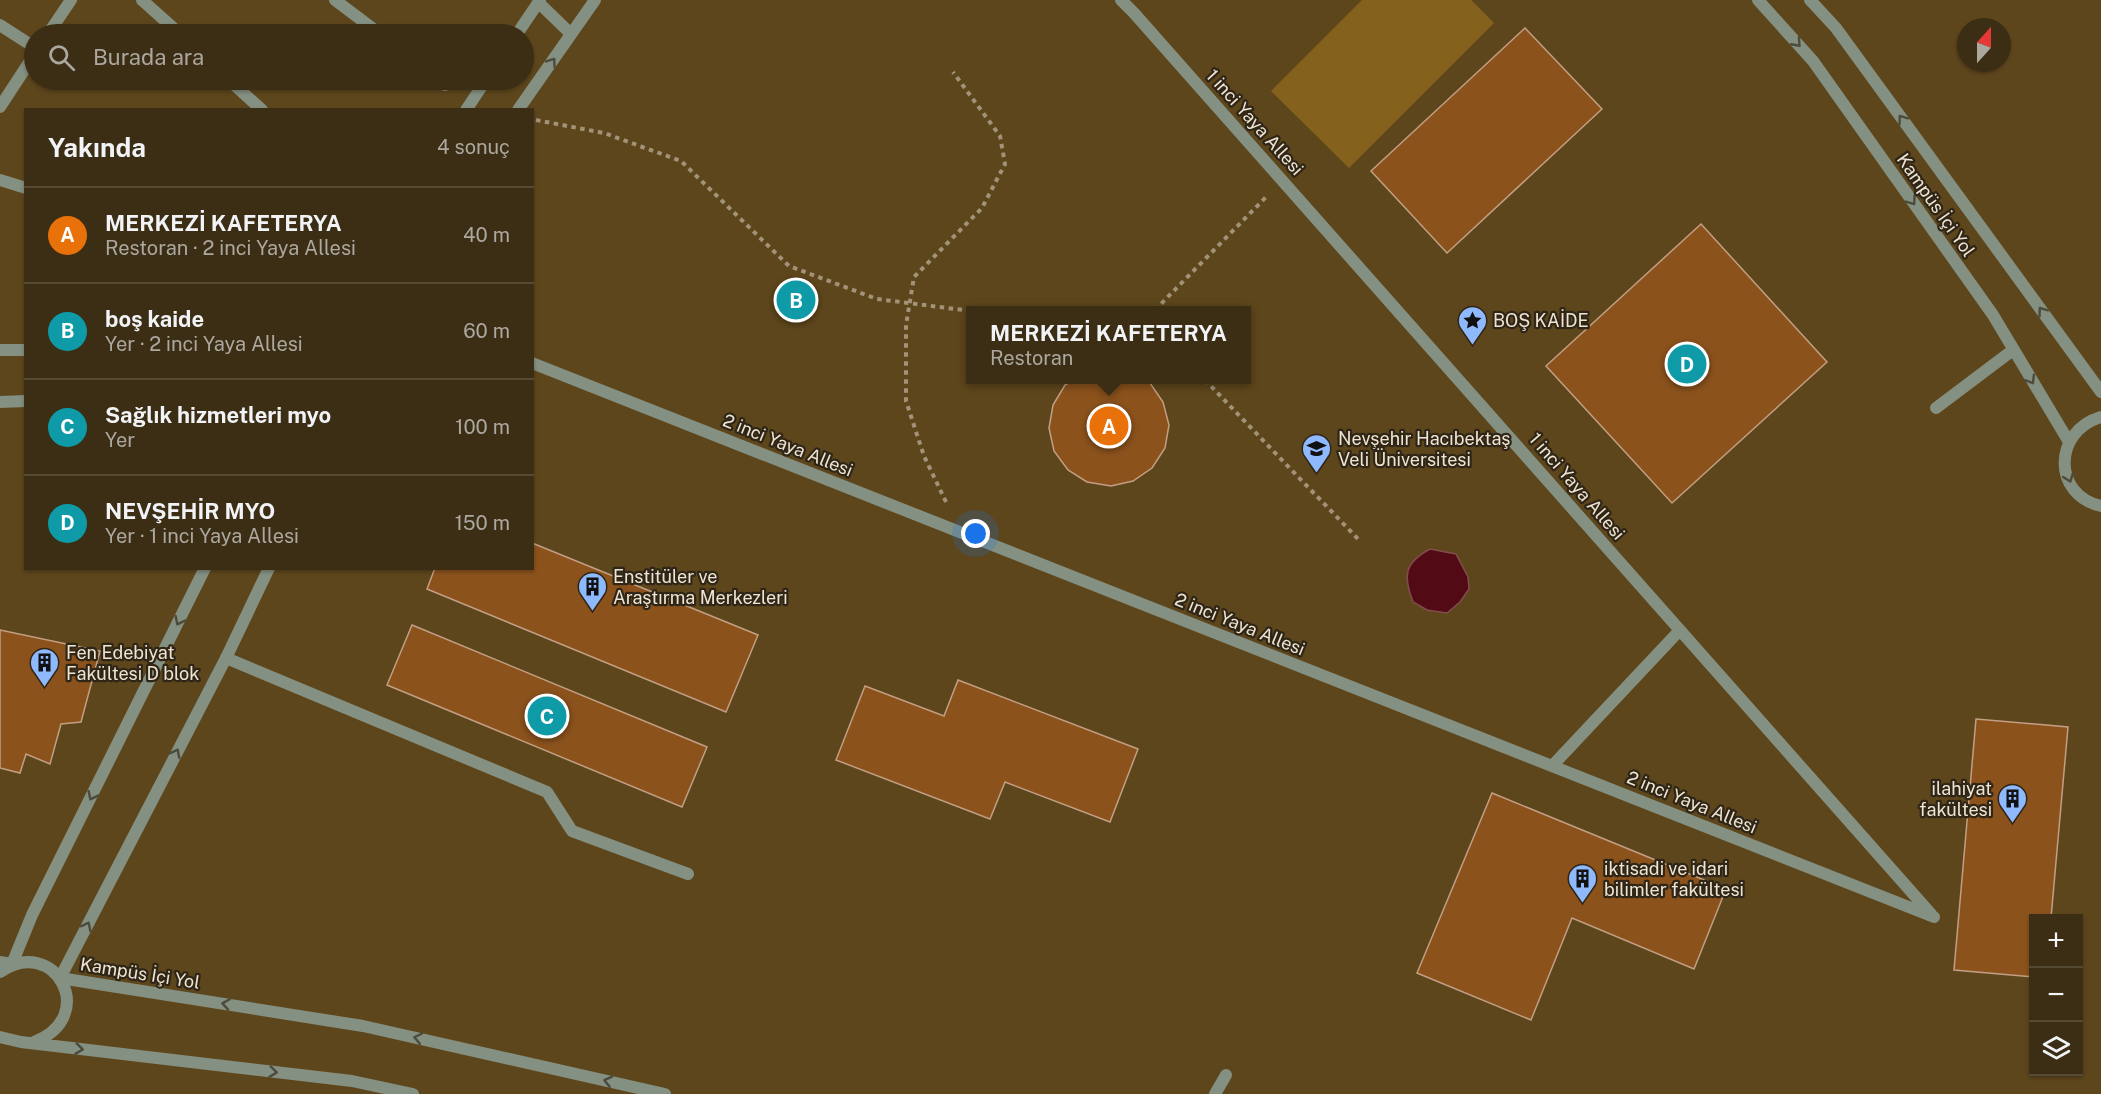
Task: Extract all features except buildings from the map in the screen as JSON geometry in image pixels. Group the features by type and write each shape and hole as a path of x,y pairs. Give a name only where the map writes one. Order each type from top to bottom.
{"street":[{"path":"55,24 71,0"},
{"path":"142,0 169,24"},
{"path":"335,0 367,24"},
{"path":"534,87 595,0"},
{"name":"1 inci Yaya Allesi","path":"1121,0 1934,917"},
{"name":"Kampüs İçi Yol","path":"1758,0 1813,61 1993,315 2069,442"},
{"name":"Kampüs İçi Yol","path":"1810,0 1836,28 2101,392"},
{"path":"523,24 538,1 571,34"},
{"path":"0,25 24,41"},
{"path":"0,107 24,70"},
{"path":"240,90 260,108"},
{"path":"467,108 479,90"},
{"path":"519,108 532,90"},
{"path":"0,180 24,187"},
{"path":"0,350 24,350"},
{"path":"1936,408 2013,350"},
{"name":"2 inci Yaya Allesi","path":"534,364 1934,917"},
{"path":"0,402 24,400"},
{"path":"2100,508 2083,498 2073,487 2066,473 2065,457 2069,442 2077,429 2090,420 2101,417"},
{"path":"0,972 32,915 204,570"},
{"name":"Kampüs İçi Yol","path":"268,570 226,658 60,978 363,1026 665,1094"},
{"path":"1552,766 1680,630"},
{"path":"226,658 547,792 572,831 688,874"},
{"path":"0,1032 21,1042 34,1042 47,1037 57,1029 64,1017 67,1004 66,991 60,978 51,969 38,963 6,963"},
{"path":"0,1037 21,1042 352,1081 413,1094"},
{"path":"1215,1094 1227,1075 1222,1094"}],"path":[{"path":"953,72 1000,136 1005,164 982,208 914,277 906,325 906,401 924,456 964,534"},
{"path":"534,119 604,133 681,161 789,266 877,299 966,310"},
{"path":"1159,306 1282,180"},
{"path":"1209,384 1358,538"}],"shaded area":[{"name":"Nevşehir Hacıbektaş Veli Üniversitesi","path":"0,0 2101,0 2101,1094 0,1094"},
{"path":"1362,0 1471,0 1494,23 1349,168 1271,91"},
{"path":"1430,549 1456,554 1468,577 1469,589 1460,602 1447,613 1427,610 1413,602 1410,593 1408,571 1421,554"}],"place":[{"name":"boş kaide","path":"796,300"},
{"name":"BOŞ KAİDE","path":"1472,346"},
{"name":"NEVŞEHİR MYO","path":"1687,364"},
{"name":"MERKEZİ KAFETERYA","path":"1109,426"},
{"name":"Nevşehir Hacıbektaş Veli Üniversitesi","path":"1317,474"},
{"name":"Enstitüler ve Araştırma Merkezleri","path":"592,612"},
{"name":"Fen Edebiyat Fakültesi D blok","path":"45,688"},
{"name":"Sağlık hizmetleri myo","path":"547,716"},
{"name":"ilahiyat fakültesi","path":"2013,824"},
{"name":"iktisadi ve idari bilimler fakültesi","path":"1583,904"}]}
